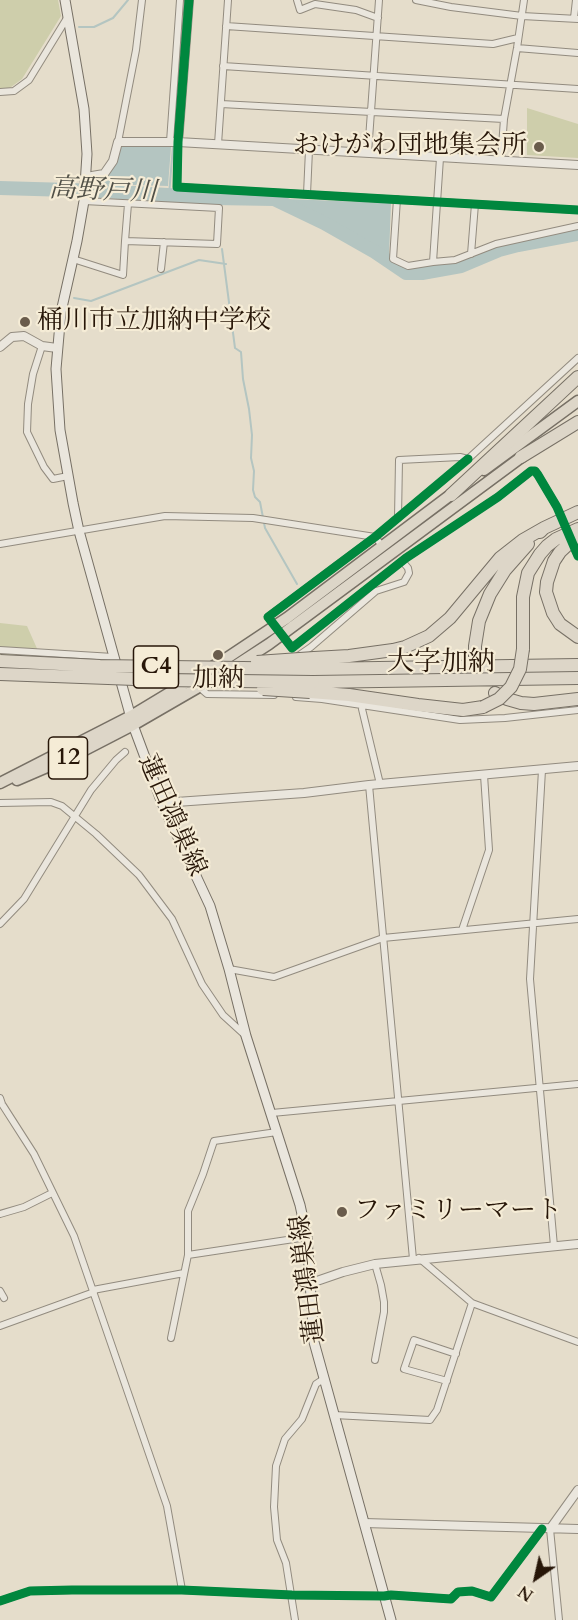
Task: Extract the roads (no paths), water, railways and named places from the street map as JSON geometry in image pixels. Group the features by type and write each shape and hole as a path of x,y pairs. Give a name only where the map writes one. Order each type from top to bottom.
{"highway":[{"path":"451,495 578,377"},
{"path":"521,458 578,422"},
{"path":"312,675 349,656 393,650 411,645 429,636 450,618 500,558 523,540 578,512"},
{"path":"474,656 480,621 490,594 515,557 544,528"},
{"path":"312,675 349,695 418,705 463,710 483,707 499,699 511,687 520,669 523,649 523,597 528,573 547,546 556,539 578,530"},
{"path":"576,541 560,552 554,561 546,592 556,618 568,631 578,637"},
{"name":"C4","path":"0,661 312,675 578,678"},
{"name":"C4","path":"0,674 162,680 578,665"},
{"path":"495,693 527,704 578,699"}],"main road":[{"name":"蓮田鴻巣線","path":"65,0 84,109 87,154 84,201 61,312 56,388 68,476 79,531 132,721 162,803 210,906 246,1036 300,1205 307,1238 314,1342 391,1620"},
{"name":"12","path":"132,721 262,636 578,401"},
{"name":"12","path":"0,784 199,687 268,644 578,415"}],"street":[{"path":"86,177 104,174 113,160 136,50 142,0"},
{"path":"180,0 174,142 177,187 578,210"},
{"path":"174,142 189,0"},
{"path":"218,144 228,0"},
{"path":"297,0 300,10 315,4 356,10 378,18"},
{"path":"368,153 379,0"},
{"path":"416,0 451,3 522,16 576,18 576,0"},
{"path":"501,160 509,84 524,0"},
{"path":"0,92 14,91 29,80 68,17"},
{"path":"226,26 493,44 518,38"},
{"path":"517,48 578,53"},
{"path":"223,66 578,89"},
{"path":"221,104 504,119"},
{"path":"118,142 218,144 578,165"},
{"path":"307,194 309,150"},
{"path":"432,262 440,158"},
{"path":"398,200 393,258 408,266 455,260 496,244 578,226"},
{"path":"84,201 219,208 217,244 125,241"},
{"path":"73,259 123,275 128,204"},
{"path":"471,254 475,204"},
{"path":"160,269 164,242"},
{"path":"0,347 12,337 24,336 42,346 57,348"},
{"path":"42,346 33,374 27,405 27,432 53,479 68,476"},
{"path":"557,507 538,475 535,471 531,471 498,497 402,561 292,648 268,617 398,518 468,459 578,358"},
{"path":"398,518 399,460 460,457 468,459"},
{"path":"0,544 165,516 253,518 375,537 382,547"},
{"path":"576,541 578,556"},
{"path":"278,661 292,660 311,647 376,591 404,582 409,573 402,561"},
{"path":"268,644 278,661 281,696"},
{"path":"0,650 113,657"},
{"path":"199,687 207,694 322,699 460,720 578,710"},
{"path":"363,706 362,710 380,784"},
{"path":"0,924 24,899 91,790 125,752"},
{"path":"162,803 304,793 578,766"},
{"path":"542,770 530,979 554,1246"},
{"path":"462,930 489,850 484,775"},
{"path":"369,785 398,1101 416,1259 472,1303 578,1342"},
{"path":"0,803 51,802 62,806 96,834 139,875 172,919 202,984 223,1015 246,1036"},
{"path":"229,969 274,977 383,938 578,919"},
{"path":"272,1113 578,1084"},
{"path":"0,1098 34,1154 74,1236 166,1506 182,1590"},
{"path":"171,1338 188,1255 188,1211 214,1141 277,1132"},
{"path":"0,1214 24,1207 52,1194"},
{"path":"188,1255 307,1238"},
{"path":"311,1283 375,1264 578,1244"},
{"path":"375,1264 384,1302 375,1360"},
{"path":"0,1326 94,1291 184,1273"},
{"path":"0,1290 4,1298"},
{"path":"334,1415 430,1419 437,1410 472,1303"},
{"path":"447,1381 404,1369 414,1340 456,1354"},
{"path":"296,1620 286,1563 276,1540 274,1507 276,1466 285,1439 302,1419 316,1384 325,1378"},
{"path":"0,1601 30,1591 182,1590 292,1595 391,1595 451,1599 458,1592 472,1591 491,1597 578,1490"},
{"path":"363,1523 578,1529"},
{"path":"546,1529 559,1620"}],"waterway":[{"path":"79,27 94,27 113,18 128,0"},
{"path":"169,195 185,0"},
{"name":"高野戸川","path":"0,188 274,199 324,223 406,273 422,273 461,266 499,250 578,234"},
{"path":"222,249 235,348 241,352 249,409 252,435 251,458 254,471 253,490 260,502 265,528 297,584"},
{"path":"74,298 91,301 199,260 226,264"}],"place":[{"name":"おけがわ団地集会所","path":"539,147"},
{"name":"桶川市立加納中学校","path":"25,322"},
{"name":"加納","path":"218,655"},
{"name":"ファミリーマート","path":"342,1212"}],"district":[{"name":"大字加納","path":"441,664"}]}
